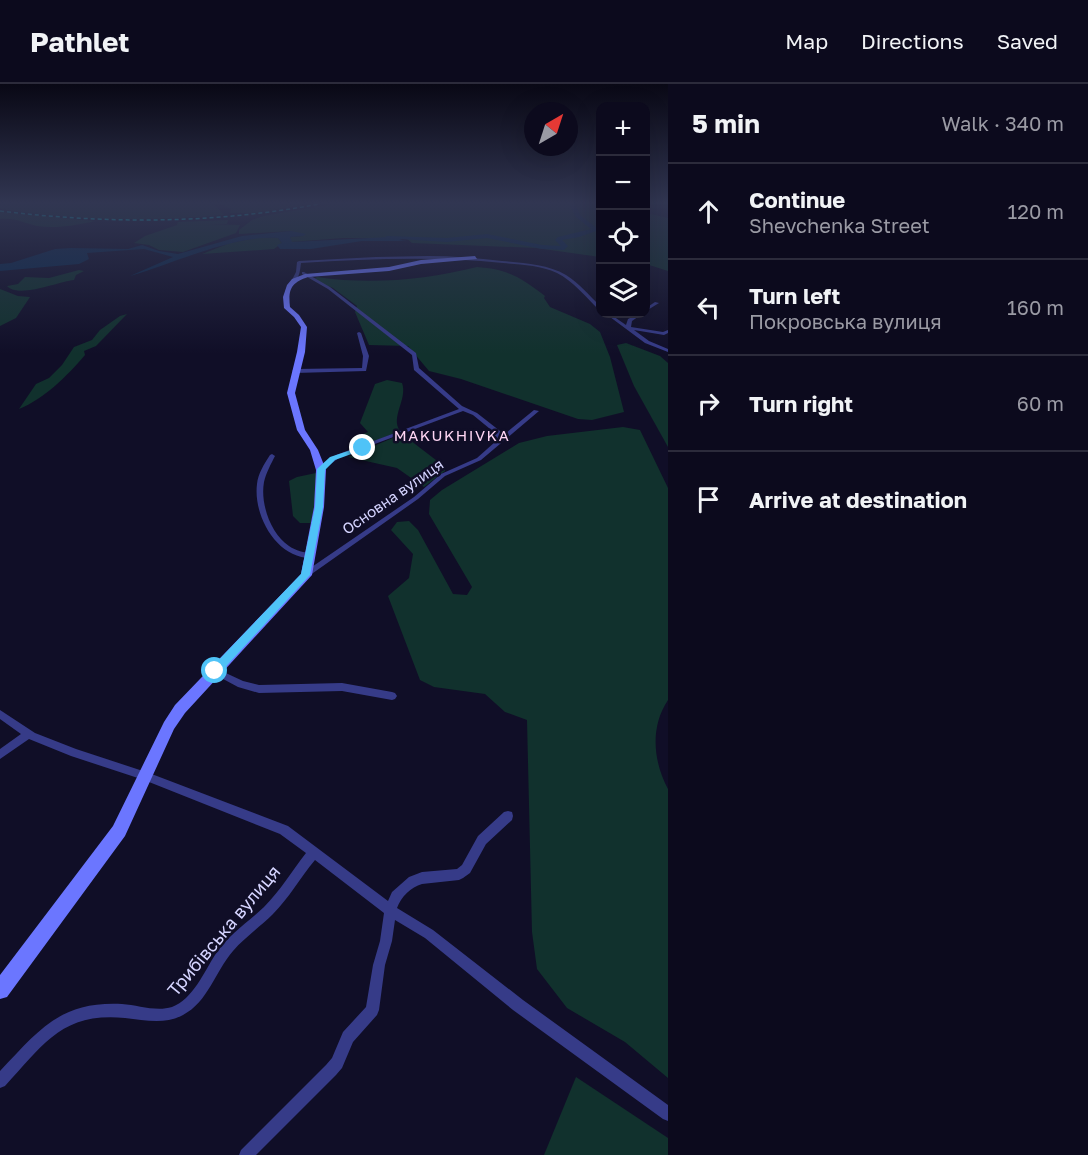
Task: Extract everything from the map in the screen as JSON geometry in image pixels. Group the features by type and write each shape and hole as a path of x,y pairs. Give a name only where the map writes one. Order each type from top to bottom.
{"street":[{"path":"0,990 118,831 180,709 306,575 319,507 321,469 314,450 301,430 291,393 304,332 300,320 287,308 286,297 296,276 299,262 421,256 475,258 553,270 584,290 596,304"},
{"path":"296,276 389,269 421,262 475,258"},
{"path":"308,275 329,288 414,354 416,369 463,408 493,426 498,432 498,444"},
{"path":"650,307 657,303"},
{"path":"614,318 647,342 668,351"},
{"path":"628,328 630,320 633,318"},
{"path":"628,328 664,334 668,331"},
{"path":"295,371 364,370 366,356 359,333"},
{"path":"321,469 338,456 463,408"},
{"name":"Основна вулиця","path":"306,575 416,498 443,475 479,459 536,411"},
{"path":"272,456 259,489 263,510 280,543 293,551 309,556"},
{"path":"215,671 241,684 259,688 342,687 392,696"},
{"path":"0,714 28,734 74,753 145,776 284,830 390,910 429,934 518,1005 668,1114"},
{"path":"0,755 28,734"},
{"path":"246,1155 337,1064 348,1037 372,1010 390,910 396,896 413,881 438,874 459,874 466,869 482,840 508,816"},
{"name":"Трибівська вулиця","path":"0,1081 54,1026 68,1017 103,1010 168,1016 180,1010 194,999 225,951 269,910 313,853"}],"green space":[{"path":"650,254 668,254 668,271 650,265"},
{"path":"477,267 506,272 521,279 545,296 550,307 590,324 600,332 610,357 624,412 592,420 578,419 461,379 429,371 408,346 369,345 355,312 357,306 333,288 313,280 317,277 357,281 397,280"},
{"path":"79,270 84,271 76,275 74,280 40,288 21,291 7,286 18,284 25,277 49,278"},
{"path":"0,289 18,296 30,297 16,318 0,326"},
{"path":"127,314 96,346 84,351 85,355 55,386 19,409 36,384 49,378 62,365 74,347 92,340 100,330 120,316"},
{"path":"626,343 660,356 668,363 668,447 634,386 617,345"},
{"path":"387,380 402,383 403,395 397,420 400,431 365,445 361,435 368,432 360,423 375,384"},
{"path":"623,427 640,430 668,488 668,700 658,721 656,744 659,767 668,789 668,1078 625,1042 567,1008 537,969 532,932 527,720 505,712 485,694 434,687 420,680 388,596 409,578 413,554 391,530 397,522 409,521 418,530 453,594 467,595 472,587 429,514 430,500 442,490 519,443 547,436"},
{"path":"402,434 445,467 445,471 424,487 397,468 348,457"},
{"path":"316,473 316,496 311,523 300,523 293,516 289,481"},
{"path":"576,1077 668,1138 668,1155 544,1155"}],"water":[{"path":"39,254 87,254 89,259 79,264 0,271 0,264"},
{"path":"162,254 196,254 130,276 173,257"}],"district":[{"name":"MAKUKHIVKA","path":"452,436"}],"route":[{"path":"215,671 306,575 319,507 321,469 333,458 363,448"}]}
